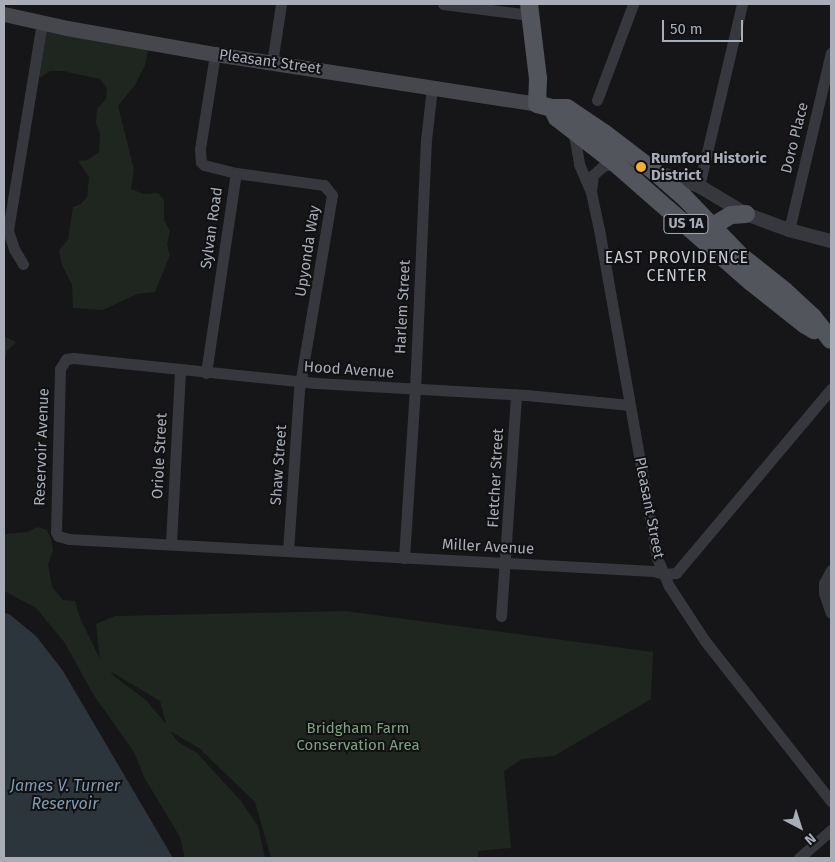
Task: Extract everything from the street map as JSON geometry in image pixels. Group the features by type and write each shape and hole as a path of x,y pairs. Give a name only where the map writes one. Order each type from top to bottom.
{"main road":[{"path":"530,10 538,78 544,106"},
{"name":"Pleasant Street","path":"4,14 42,23 215,54 544,106"},
{"name":"US 1A","path":"544,106 615,163 785,291 813,317 828,338"},
{"name":"US 1A","path":"544,106 567,108 654,171 683,196 706,232"},
{"path":"706,232 731,215 746,214"}],"street":[{"path":"272,63 281,4"},
{"path":"442,4 530,10"},
{"path":"597,100 633,4"},
{"path":"698,186 742,4"},
{"path":"23,264 14,249 8,230 42,23"},
{"name":"Doro Place","path":"789,230 831,53"},
{"name":"Sylvan Road","path":"206,373 236,173 204,165 199,157 215,54"},
{"name":"Harlem Street","path":"404,558 426,140 432,87"},
{"name":"Pleasant Street","path":"573,129 579,164 591,192 657,558 669,586 705,641 831,801"},
{"name":"Pleasant Street","path":"591,192 593,175 603,166 615,163"},
{"path":"654,171 698,186 746,214 789,230 831,240"},
{"name":"Upyonda Way","path":"236,173 324,186 332,195 302,382"},
{"name":"Hood Avenue","path":"66,359 74,358 302,382 516,395 630,405"},
{"name":"Reservoir Avenue","path":"58,536 55,526 60,369 66,359"},
{"name":"Oriole Street","path":"171,544 180,370"},
{"name":"Shaw Street","path":"288,550 299,390 302,382"},
{"path":"664,574 676,573 831,389"},
{"name":"Fletcher Street","path":"501,616 516,395"},
{"name":"Miller Avenue","path":"58,536 404,558 653,571 664,574"},
{"path":"831,570 824,583 825,600 831,613"},
{"path":"799,858 831,830"}],"green space":[{"path":"40,24 149,46 145,65 135,85 118,106 134,170 131,189 144,194 158,193 164,200 164,220 170,231 167,245 170,255 155,292 137,294 103,310 73,308 72,285 62,265 59,250 68,240 73,207 81,204 87,197 89,177 78,161 88,160 99,152 100,134 96,123 97,109 106,99 107,88 100,79 63,71 50,71 41,77 32,73"},
{"path":"4,336 16,342 7,351 4,365"},
{"name":"Bridgham Farm Conservation Area","path":"37,527 47,530 53,550 48,564 52,587 63,600 75,601 80,618 100,659 96,624 115,616 345,611 653,652 651,699 554,756 522,759 504,771 511,848 478,851 478,858 271,858 255,802 199,748 170,731 178,742 197,753 240,800 258,826 265,858 185,858 180,837 144,777 134,752 93,694 65,643 36,608 4,591 4,534 28,532","holes":["110,671 160,701 166,724 146,700 115,677"]}],"water":[{"name":"James V. Turner Reservoir","path":"4,613 9,614 36,636 63,671 173,858 4,858"}],"place":[{"name":"Rumford Historic District","path":"641,167"}],"district":[{"name":"EAST PROVIDENCE CENTER","path":"677,267"}]}
